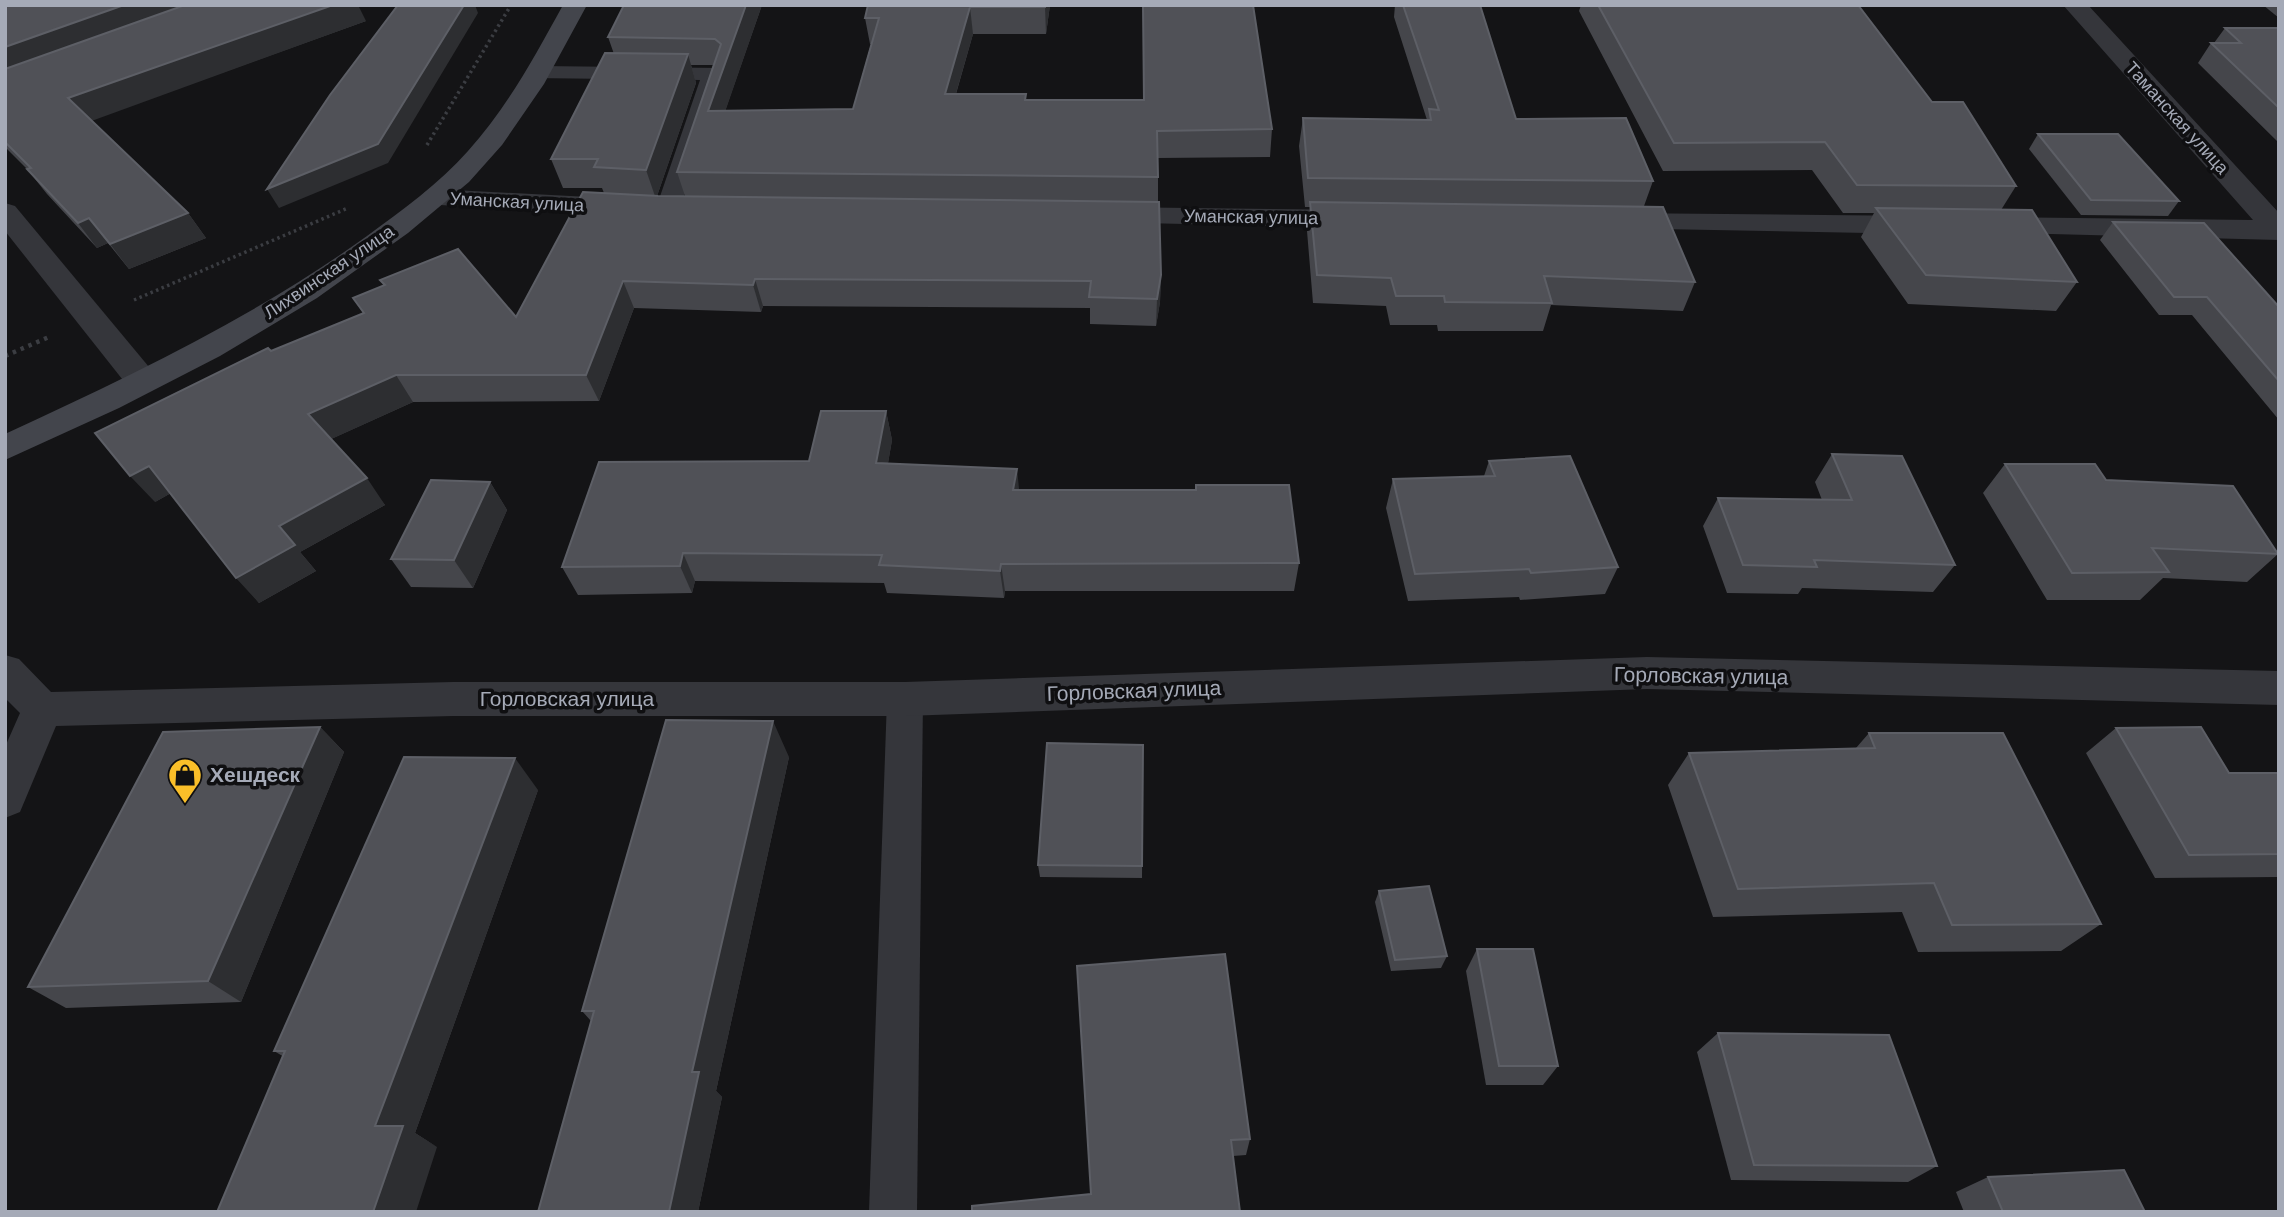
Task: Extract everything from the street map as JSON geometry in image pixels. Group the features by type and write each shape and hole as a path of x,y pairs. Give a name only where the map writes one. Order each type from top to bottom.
{"main road":[{"name":"Лихвинская улица","path":"5,448 142,381 312,288 435,198 476,159 498,132 538,73 575,5"}],"street":[{"name":"Таманская улица","path":"2075,5 2278,230"},
{"name":"Уманская улица","path":"435,198 682,211"},
{"path":"5,212 142,381"},
{"name":"Уманская улица","path":"1087,216 1381,219"},
{"path":"1591,221 2278,230"},
{"path":"5,671 42,709 5,799"},
{"name":"Горловская улица","path":"42,709 453,699 905,699 1647,673 2279,688"}],"lane":[{"path":"538,73 714,73 682,211"},
{"path":"893,1212 905,699"}],"path":[{"path":"422,153 511,5"},
{"path":"5,356 351,206"}],"building":[{"path":"5,5 124,5 5,47"},
{"path":"185,5 333,5 68,98 188,213 110,244 89,218 78,223 5,142 5,69"},
{"path":"398,5 464,5 378,144 267,189 330,95"},
{"path":"624,5 746,5 708,111 853,109 879,18 865,18 868,5 1045,5 970,7 945,94 1026,94 1025,100 1144,100 1143,5 1253,5 1272,129 1157,131 1158,177 677,172 721,44 715,39 608,37"},
{"path":"1403,5 1480,5 1516,119 1626,118 1653,181 1308,178 1303,118 1431,120 1429,109 1439,110"},
{"path":"1598,5 1858,5 1932,102 1963,102 2016,186 1857,185 1825,142 1674,143"},
{"path":"2225,28 2279,28 2279,108 2211,43 2241,43"},
{"path":"605,53 688,54 646,170 594,167 598,159 551,159"},
{"path":"2038,134 2118,134 2179,201 2091,200"},
{"path":"583,192 658,196 1159,202 1161,275 1157,299 1089,297 1091,281 755,279 753,285 623,281 586,375 396,375 308,414 367,478 279,526 295,545 236,578 149,466 130,476 95,433 268,348 271,351 364,313 353,298 385,285 380,280 458,249 516,317"},
{"path":"1310,202 1663,207 1695,282 1544,276 1552,303 1445,302 1444,296 1396,296 1391,278 1317,275"},
{"path":"1876,208 2032,210 2077,282 1926,275"},
{"path":"2113,222 2204,223 2279,307 2279,381 2207,297 2174,297"},
{"path":"821,411 886,411 876,463 1017,469 1013,490 1196,490 1196,485 1289,485 1299,563 1001,564 1000,571 879,565 882,555 683,553 680,566 562,567 599,462 809,461"},
{"path":"1832,454 1902,456 1955,565 1814,560 1817,567 1743,565 1718,498 1852,500"},
{"path":"1570,456 1618,567 1531,573 1529,569 1415,574 1393,479 1495,476 1489,461"},
{"path":"2005,464 2095,464 2106,480 2233,486 2278,554 2152,548 2169,572 2072,573"},
{"path":"431,480 490,482 454,560 391,559"},
{"path":"666,720 773,721 692,1072 699,1072 669,1212 538,1212 594,1011 582,1011"},
{"path":"320,727 208,981 28,987 163,732"},
{"path":"2201,727 2229,773 2279,773 2279,854 2189,855 2116,728"},
{"path":"1869,733 2003,733 2101,924 1952,925 1934,883 1738,889 1689,753 1875,748"},
{"path":"1047,743 1143,745 1142,866 1038,865"},
{"path":"404,757 515,758 375,1126 403,1126 373,1212 217,1212 285,1051 274,1051"},
{"path":"1429,886 1447,956 1395,960 1379,891"},
{"path":"1477,949 1533,949 1558,1066 1499,1066"},
{"path":"1225,954 1250,1139 1231,1140 1240,1212 972,1212 972,1206 1091,1194 1077,966"},
{"path":"1718,1033 1889,1035 1937,1166 1754,1165"},
{"path":"2124,1170 2145,1212 2003,1212 1988,1177"}],"place":[{"name":"Хешдеск","path":"185,805"}]}
